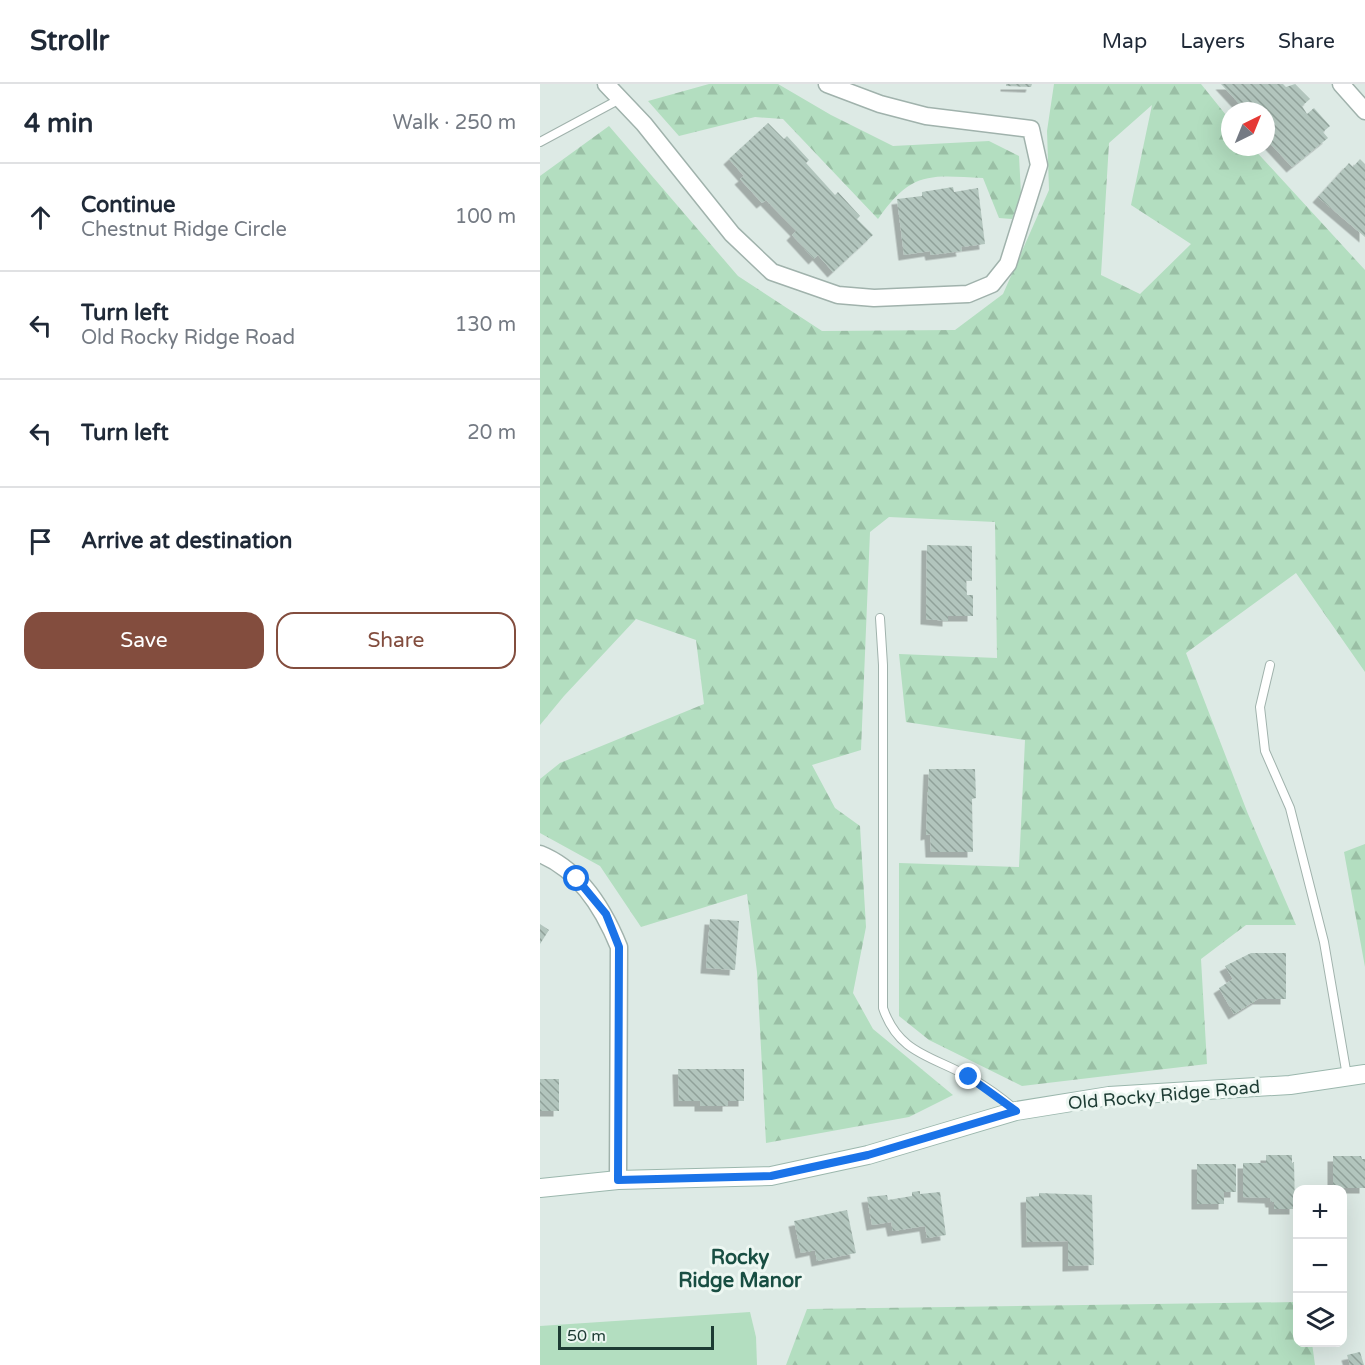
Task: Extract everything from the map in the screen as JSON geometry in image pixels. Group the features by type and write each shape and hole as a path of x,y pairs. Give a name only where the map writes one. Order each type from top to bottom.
{"street":[{"path":"606,84 644,124 732,234 772,272 838,295 874,298 968,294 993,284 1008,264 1039,165 1032,129 926,116 880,104 827,84"},
{"path":"1341,84 1365,111"},
{"path":"540,854 577,879 606,914 619,947 618,1180"},
{"name":"Old Rocky Ridge Road","path":"540,1188 618,1180 702,1179 781,1174 868,1155 1016,1111 1109,1096 1290,1085 1365,1074"}],"lane":[{"path":"540,142 620,99"},
{"path":"880,618 883,665 883,1008 893,1030 915,1052 969,1077 1016,1111"},
{"path":"1270,665 1260,707 1265,751 1290,808 1318,919 1347,1077"}],"green space":[{"path":"709,84 778,84 831,115 893,146 989,141 1019,156 1021,194 1012,219 999,218 983,178 948,176 923,179 911,184 890,203 878,219 783,119 755,117 679,136 648,101"},
{"path":"1054,84 1201,84 1221,109 1221,156 1260,156 1365,270 1365,672 1296,573 1186,653 1248,814 1296,925 1246,925 1201,959 1207,1064 1022,1086 929,1040 899,1016 899,863 1019,867 1025,740 906,722 899,654 997,658 995,522 889,517 870,532 861,750 812,765 835,808 860,826 866,927 853,993 873,1029 953,1095 909,1117 766,1143 757,972 747,894 641,927 600,866 540,833 540,779 560,763 704,704 696,640 636,619 540,725 540,176 609,126 738,276 822,331 955,330 1003,294 1049,190 1047,131","holes":["1152,105 1131,205 1191,244 1140,294 1101,275 1109,143"]},
{"path":"1365,844 1365,967 1344,852"},
{"path":"1293,1302 1293,1347 1313,1347 1315,1365 786,1365 807,1309"},
{"path":"750,1312 756,1337 757,1365 540,1365 540,1326"}],"building":[{"path":"1006,84 1032,84 1031,87 1006,86"},
{"path":"1221,84 1283,84 1286,87 1295,84 1310,99 1302,106 1307,114 1314,108 1330,126 1323,132 1328,138 1292,167 1275,149 1275,102 1238,102"},
{"path":"768,123 784,139 787,136 809,160 806,163 835,195 838,192 860,216 857,219 873,235 833,272 818,255 814,259 792,235 796,231 766,200 762,203 740,179 744,176 729,159"},
{"path":"1360,159 1365,164 1365,237 1318,197 1349,163 1353,167"},
{"path":"953,187 954,192 978,188 985,244 961,247 962,251 931,255 930,251 904,255 897,199 922,196 922,192"},
{"path":"927,545 972,546 972,581 966,581 967,595 973,595 973,616 948,616 948,621 926,619"},
{"path":"929,769 975,769 976,798 972,799 973,852 931,852 930,834 926,835"},
{"path":"710,919 739,921 735,970 706,968"},
{"path":"540,924 549,930 540,944"},
{"path":"1251,953 1286,953 1286,999 1258,999 1234,1014 1219,988 1233,979 1225,966"},
{"path":"678,1069 744,1069 744,1101 728,1101 728,1106 700,1106 700,1101 679,1101"},
{"path":"540,1079 559,1079 559,1111 540,1111"},
{"path":"1266,1155 1292,1155 1294,1185 1293,1209 1274,1209 1274,1202 1271,1202 1270,1198 1243,1197 1243,1163 1266,1163"},
{"path":"1333,1156 1361,1156 1365,1159 1365,1188 1333,1185"},
{"path":"1197,1164 1236,1164 1236,1192 1224,1192 1224,1204 1197,1204"},
{"path":"920,1191 920,1194 940,1192 946,1235 927,1238 925,1226 893,1231 891,1222 872,1225 867,1197 887,1195 888,1200 912,1196 912,1192"},
{"path":"1039,1193 1092,1195 1094,1265 1068,1266 1068,1241 1027,1242 1026,1197 1039,1196"},
{"path":"847,1210 856,1253 817,1261 815,1250 801,1253 794,1221"},
{"path":"1360,1352 1364,1365 1350,1365 1347,1355"}],"district":[{"name":"Rocky Ridge Manor","path":"740,1270"}],"route":[{"path":"577,879 606,914 619,947 618,1180 771,1176 868,1155 1016,1111 969,1077"}]}
